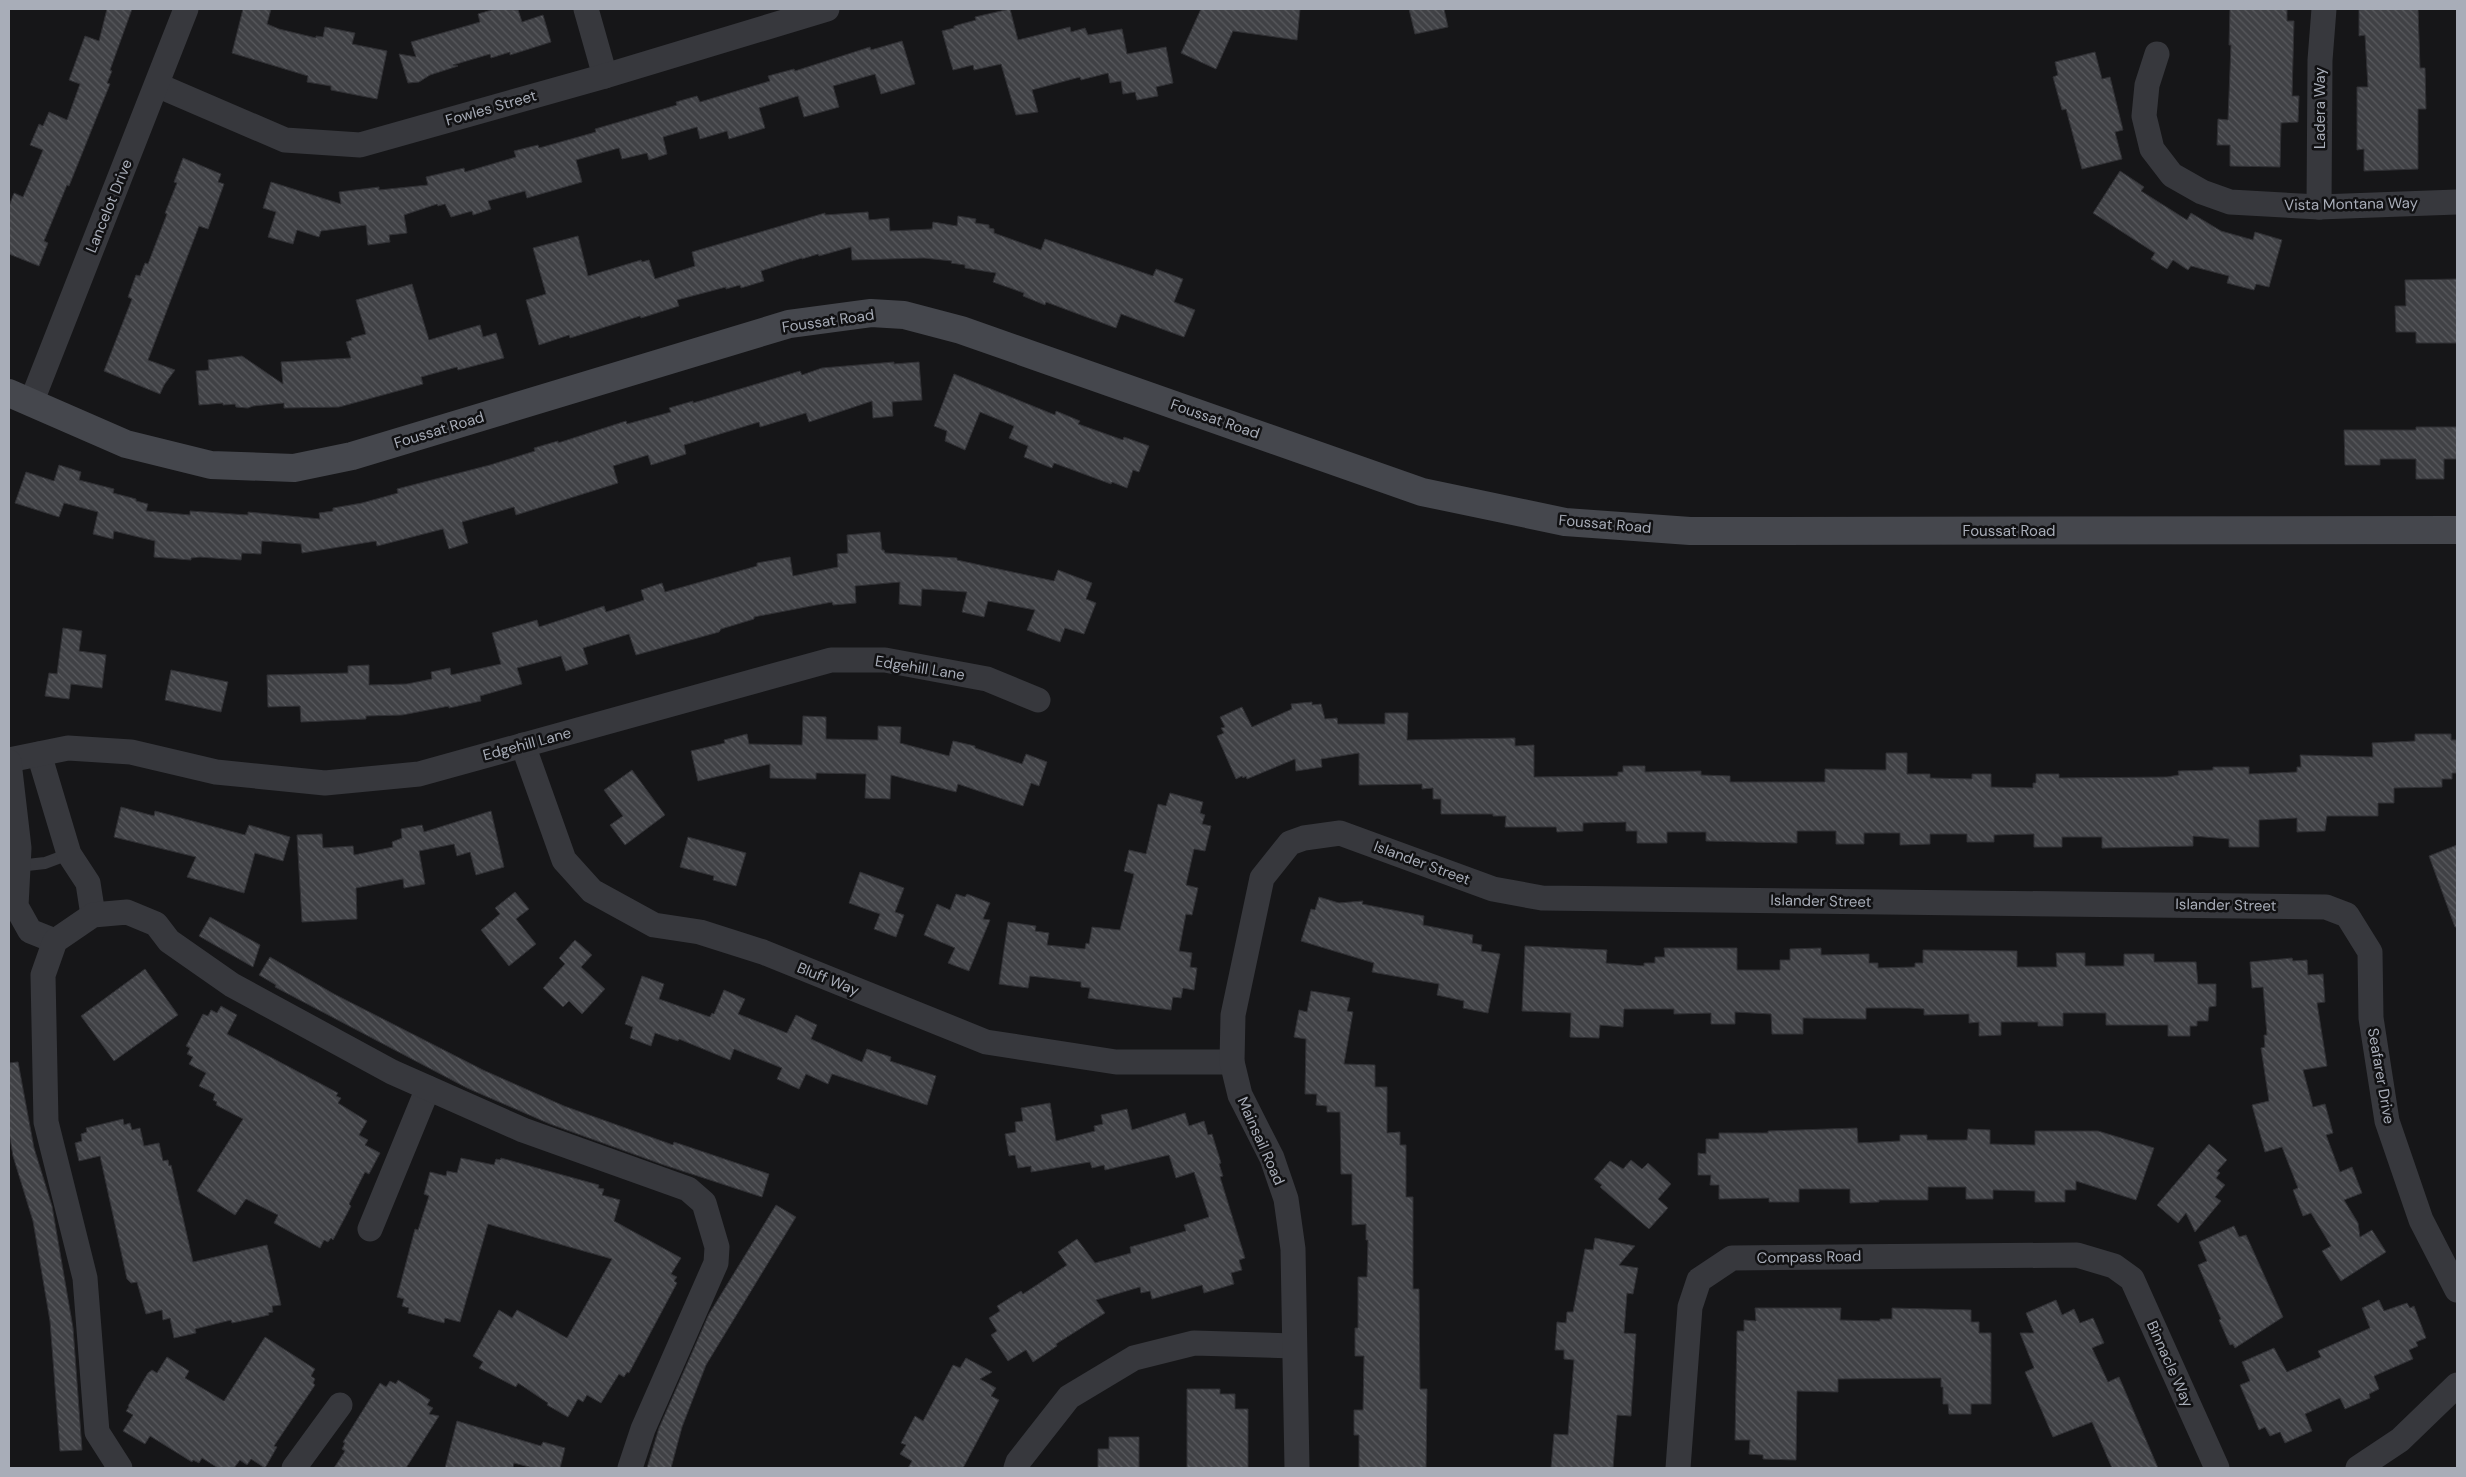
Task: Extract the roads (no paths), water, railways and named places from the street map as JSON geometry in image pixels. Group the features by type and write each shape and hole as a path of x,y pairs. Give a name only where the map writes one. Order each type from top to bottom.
{"main road":[{"name":"Foussat Road","path":"20,398 126,444 145,449 211,465 294,468 352,456 789,324 879,314 904,315 961,330 1422,492 1565,522 1690,531 2457,530"}],"street":[{"name":"Lancelot Drive","path":"20,398 157,85 186,9"},
{"path":"586,9 605,76"},
{"name":"Fowles Street","path":"157,85 285,140 360,145 605,76 827,9"},
{"name":"Ladera Way","path":"2319,207 2320,60 2324,9"},
{"name":"Vista Montana Way","path":"2157,54 2147,85 2144,116 2152,149 2172,175 2202,192 2230,202 2319,207 2457,202"},
{"name":"Edgehill Lane","path":"9,761 68,748 131,752 216,772 325,783 419,774 831,660 885,660 987,680 1038,700"},
{"name":"Bluff Way","path":"524,745 564,860 592,891 654,925 700,932 763,952 986,1042 1116,1062 1232,1062"},
{"path":"38,754 69,854 88,883 93,915"},
{"path":"9,761 19,848 16,906 30,931 55,941"},
{"name":"Islander Street","path":"1304,838 1340,833 1494,889 1542,898 2326,907 2347,915"},
{"name":"Mainsail Road","path":"1297,1468 1292,1249 1286,1199 1272,1158 1240,1095 1232,1062 1233,1015 1262,878 1290,843 1304,838"},
{"path":"120,1468 97,1432 85,1278 46,1122 43,975 55,941 93,915 127,912 156,924 170,941 232,985 392,1072 523,1130 688,1189 704,1203 717,1247 716,1263 643,1429 630,1468"},
{"name":"Seafarer Drive","path":"2347,915 2370,952 2371,1018 2387,1121 2421,1220 2457,1290"},
{"path":"370,1229 428,1088"},
{"name":"Compass Road","path":"1678,1468 1690,1307 1699,1280 1732,1258 2078,1255 2114,1266"},
{"name":"Binnacle Way","path":"2114,1266 2132,1279 2217,1468"},
{"path":"1016,1468 1018,1462 1069,1398 1134,1358 1194,1343 1294,1346"},
{"path":"2358,1468 2400,1440 2457,1385"},
{"path":"294,1468 340,1406"}],"lane":[{"path":"18,866 45,863 69,854"}]}
